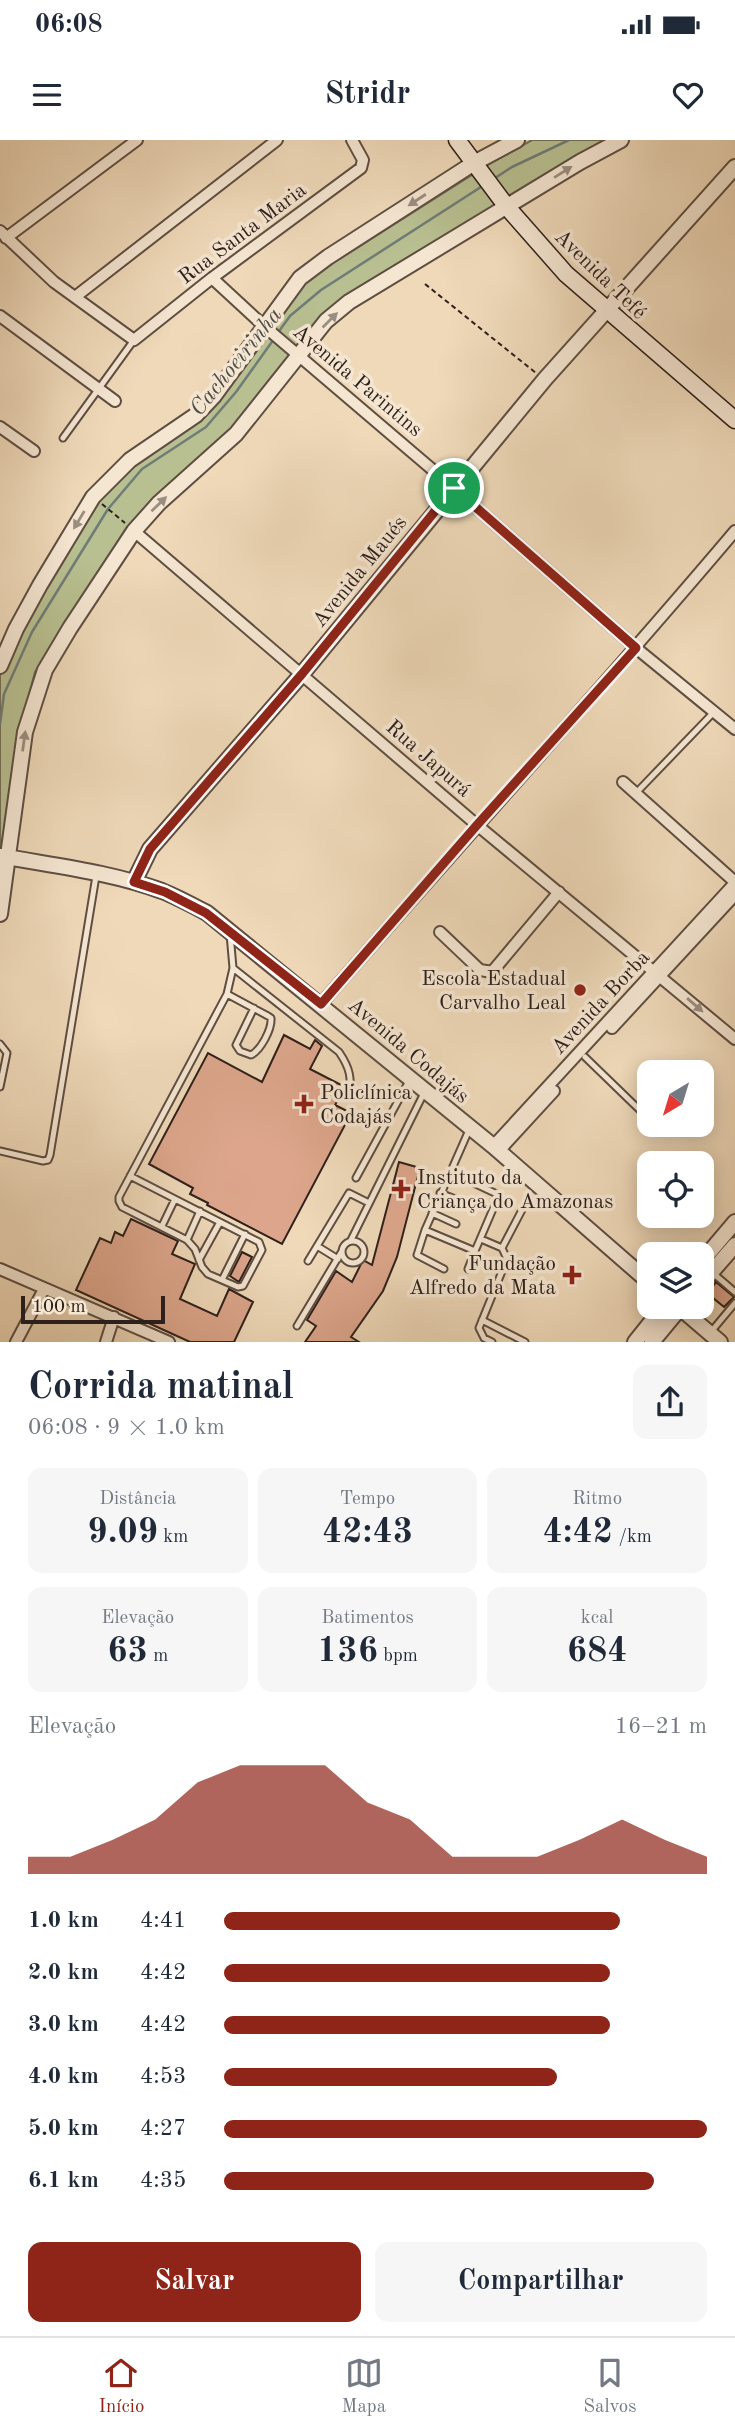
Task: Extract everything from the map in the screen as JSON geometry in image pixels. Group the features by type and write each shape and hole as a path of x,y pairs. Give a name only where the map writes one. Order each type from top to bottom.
{"main road":[{"name":"Avenida Tefé","path":"470,152 506,205 566,274 735,420"}],"street":[{"path":"134,340 75,297 3,235 137,140"},
{"path":"75,297 277,140"},
{"name":"Rua Santa Maria","path":"134,340 212,278 361,168 363,164 360,152 352,140"},
{"path":"0,665 28,607 93,497 130,460 205,406 266,328 300,278 470,152 517,140"},
{"path":"0,914 4,857 24,732 45,670 129,527 236,434 298,353 327,321 349,302 506,205 621,140"},
{"name":"Avenida Maués","path":"134,882 150,849 302,674 545,379 735,167"},
{"name":"Avenida Parintins","path":"212,278 266,328 636,648 735,729"},
{"path":"0,316 115,401"},
{"path":"0,427 34,451"},
{"name":"Rua Japurá","path":"129,527 477,825 735,1039"},
{"path":"321,1004 636,648 735,531"},
{"path":"623,782 735,883"},
{"name":"Avenida Codajás","path":"4,857 134,882 165,892 206,913 470,1127 637,1272"},
{"name":"Avenida Borba","path":"496,1149 585,1057 735,883"},
{"path":"440,932 480,970 492,972 559,892"},
{"name":"Avenida Borba","path":"496,1149 658,973 735,895"},
{"path":"714,1255 735,1223"},
{"path":"714,1261 735,1245"},
{"path":"0,1269 169,1342"},
{"path":"16,1342 44,1289"},
{"path":"106,1342 114,1317"},
{"path":"635,1342 653,1319"},
{"path":"652,1342 670,1319"},
{"path":"694,1319 715,1338"}],"lane":[{"path":"63,438 134,340"},
{"path":"636,793 714,712"},
{"path":"0,1151 43,1161 48,1160 50,1155 97,873"},
{"path":"131,1176 259,1242 262,1247 245,1284 238,1287 208,1274 187,1240 120,1204 119,1197 227,994 233,968 229,931"},
{"path":"233,968 339,1052 348,1065 352,1080 349,1097"},
{"path":"227,994 268,1016 272,1022 257,1051 251,1055 240,1051 236,1045 254,1009"},
{"path":"0,1044 7,1053 0,1087"},
{"path":"585,1057 637,1107"},
{"path":"356,1178 410,1078"},
{"path":"297,1326 345,1244 351,1240 425,1090"},
{"path":"444,1269 417,1255 440,1193 470,1127"},
{"path":"450,1172 499,1195 468,1269"},
{"path":"309,1261 349,1193 369,1203"},
{"path":"440,1193 475,1207"},
{"path":"162,1226 175,1199"},
{"path":"502,1248 523,1208"},
{"path":"187,1240 200,1211"},
{"path":"432,1213 456,1224"},
{"path":"199,1259 220,1222"},
{"path":"425,1230 475,1251"},
{"path":"222,1280 245,1234"},
{"path":"481,1239 502,1248 507,1259 479,1328 480,1333 492,1342"},
{"path":"342,1251 347,1261 355,1263 361,1259 364,1248 359,1242 351,1240"},
{"path":"317,1246 338,1259"},
{"path":"714,1272 735,1292"},
{"path":"715,1338 735,1303"},
{"path":"482,1321 525,1342"}],"path":[{"path":"425,284 545,379"},
{"path":"100,503 129,527"}],"green space":[{"path":"532,140 613,140 357,293 206,458 155,497 127,527 35,672 16,744 0,859 0,673 24,623 98,501 140,461 190,427 311,277 494,161"}],"building":[{"path":"284,1035 310,1049 315,1040 322,1046 310,1069 345,1087 335,1105 347,1111 342,1121 346,1123 282,1244 207,1205 208,1203 190,1194 193,1188 149,1164 208,1053 262,1082"},
{"path":"399,1162 420,1168 397,1257 383,1291 351,1337 359,1342 305,1342 316,1326 307,1320 336,1271 352,1282 363,1260 372,1265"},
{"path":"131,1219 178,1241 172,1254 195,1264 180,1299 217,1316 229,1289 253,1302 234,1342 190,1342 76,1290 100,1238 111,1243 115,1232 123,1236"},
{"path":"242,1252 252,1257 239,1282 230,1276"},
{"path":"716,1282 734,1297 724,1307 714,1299"}],"waterway":[{"name":"Cachoeirinha","path":"492,180 512,167 569,140"},
{"name":"Cachoeirinha","path":"277,334 290,316 321,290 484,185"},
{"name":"Cachoeirinha","path":"0,724 4,694 32,632 108,509 142,469 206,427 236,392 274,339"}],"place":[{"name":"Escola Estadual Carvalho Leal","path":"580,990"},
{"name":"Policlínica Codajás","path":"304,1104"},
{"name":"Instituto da Criança do Amazonas","path":"401,1189"},
{"name":"Fundação Alfredo da Mata","path":"572,1275"}],"route":[{"path":"454,488 636,648 321,1004 206,913 165,892 134,882 150,849 302,674 454,488"}]}
